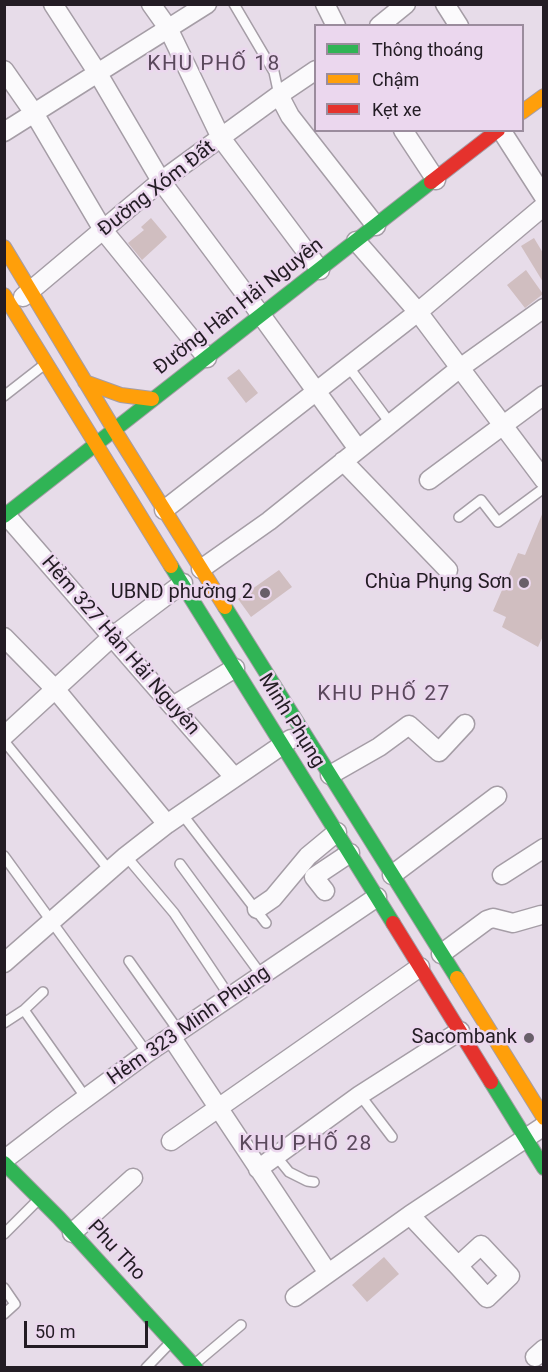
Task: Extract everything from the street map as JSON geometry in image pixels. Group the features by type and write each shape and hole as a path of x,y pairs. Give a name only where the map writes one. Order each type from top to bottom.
{"main road":[{"path":"524,110 543,96"},
{"name":"Đường Hàn Hải Nguyên","path":"5,515 496,132"},
{"name":"Minh Phụng","path":"4,247 115,431 543,1118"},
{"name":"Minh Phụng","path":"7,306 47,363 543,1168"},
{"path":"85,382 121,395 152,399"},
{"name":"Phu Tho","path":"4,1162 195,1366"}],"street":[{"path":"53,4 97,72 160,182 261,315 358,449"},
{"path":"152,4 168,28 221,138 320,270"},
{"path":"4,132 207,4"},
{"path":"325,4 335,24"},
{"path":"381,24 406,4"},
{"path":"445,4 458,24"},
{"path":"4,70 34,113 103,230 207,358"},
{"name":"Đường Xóm Đất","path":"7,306 31,290 160,182 314,71"},
{"path":"279,94 290,116 376,226"},
{"path":"404,132 436,180"},
{"path":"500,132 543,197"},
{"path":"164,510 418,312 543,206"},
{"path":"356,242 418,312 543,480"},
{"path":"201,569 269,521 459,368 543,308"},
{"path":"429,480 543,395"},
{"path":"344,461 448,570"},
{"name":"Hẻm 327 Hàn Hải Nguyên","path":"5,515 234,777"},
{"path":"4,736 113,636 183,583"},
{"path":"6,641 56,690 174,819"},
{"path":"173,706 235,668"},
{"path":"330,775 380,747 409,724 439,752 465,724"},
{"path":"4,963 126,856 174,819 302,731"},
{"path":"392,875 497,796"},
{"path":"262,916 273,898 308,856 337,832"},
{"path":"502,875 543,848"},
{"path":"325,891 314,877 350,853"},
{"name":"Hẻm 323 Minh Phụng","path":"4,1162 147,1053 377,897"},
{"path":"441,954 487,920 493,918 513,923 543,915"},
{"path":"171,1141 420,967"},
{"path":"258,1169 360,1095 460,1031"},
{"path":"176,1035 217,1107 328,1273"},
{"path":"295,1297 410,1215 543,1126"},
{"path":"72,1233 133,1178"},
{"path":"410,1215 458,1266"}],"lane":[{"path":"234,4 274,72 279,94"},
{"path":"4,396 47,363"},
{"path":"348,366 390,423"},
{"path":"459,517 480,500 498,522 543,488"},
{"path":"4,741 110,871"},
{"path":"174,819 262,916"},
{"path":"4,856 8,868 51,922 147,1053"},
{"path":"126,856 174,913 230,997"},
{"path":"180,864 262,976"},
{"path":"129,961 176,1035"},
{"path":"4,1023 24,1010 43,992"},
{"path":"24,1010 86,1098"},
{"path":"360,1095 392,1137"},
{"path":"276,1156 289,1172 314,1182"},
{"path":"4,1234 39,1198"},
{"path":"4,1288 15,1305 4,1314"},
{"path":"195,1366 241,1324"},
{"path":"146,1368 172,1341"}],"building":[{"path":"151,218 167,237 142,260 128,243 144,230 141,227"},
{"path":"534,238 543,253 543,282 521,246"},
{"path":"526,270 543,294 525,308 507,285"},
{"path":"239,369 258,393 246,403 227,378"},
{"name":"Chùa Phụng Sơn","path":"543,512 543,636 538,647 502,627 506,617 493,611 518,553 525,555"},
{"name":"UBND phường 2","path":"279,570 292,587 251,617 238,599"},
{"path":"384,1257 399,1274 367,1302 352,1285"}],"traffic: fast":[{"path":"4,516 431,182"},
{"path":"171,566 393,923"},
{"path":"225,607 457,978"},
{"path":"491,1082 544,1168"},
{"path":"4,1163 59,1218 196,1368"}],"traffic: slow":[{"path":"524,111 544,96"},
{"path":"4,247 225,607"},
{"path":"4,295 171,566"},
{"path":"85,382 121,395 152,399"},
{"path":"457,978 544,1118"}],"traffic: jam":[{"path":"431,182 495,132"},
{"path":"393,923 491,1082"}],"place":[{"name":"Chùa Phụng Sơn","path":"524,583"},
{"name":"UBND phường 2","path":"265,593"},
{"name":"Sacombank","path":"529,1038"}],"district":[{"name":"KHU PHỐ 18","path":"214,65"},
{"name":"KHU PHỐ 27","path":"384,695"},
{"name":"KHU PHỐ 28","path":"306,1145"}]}
